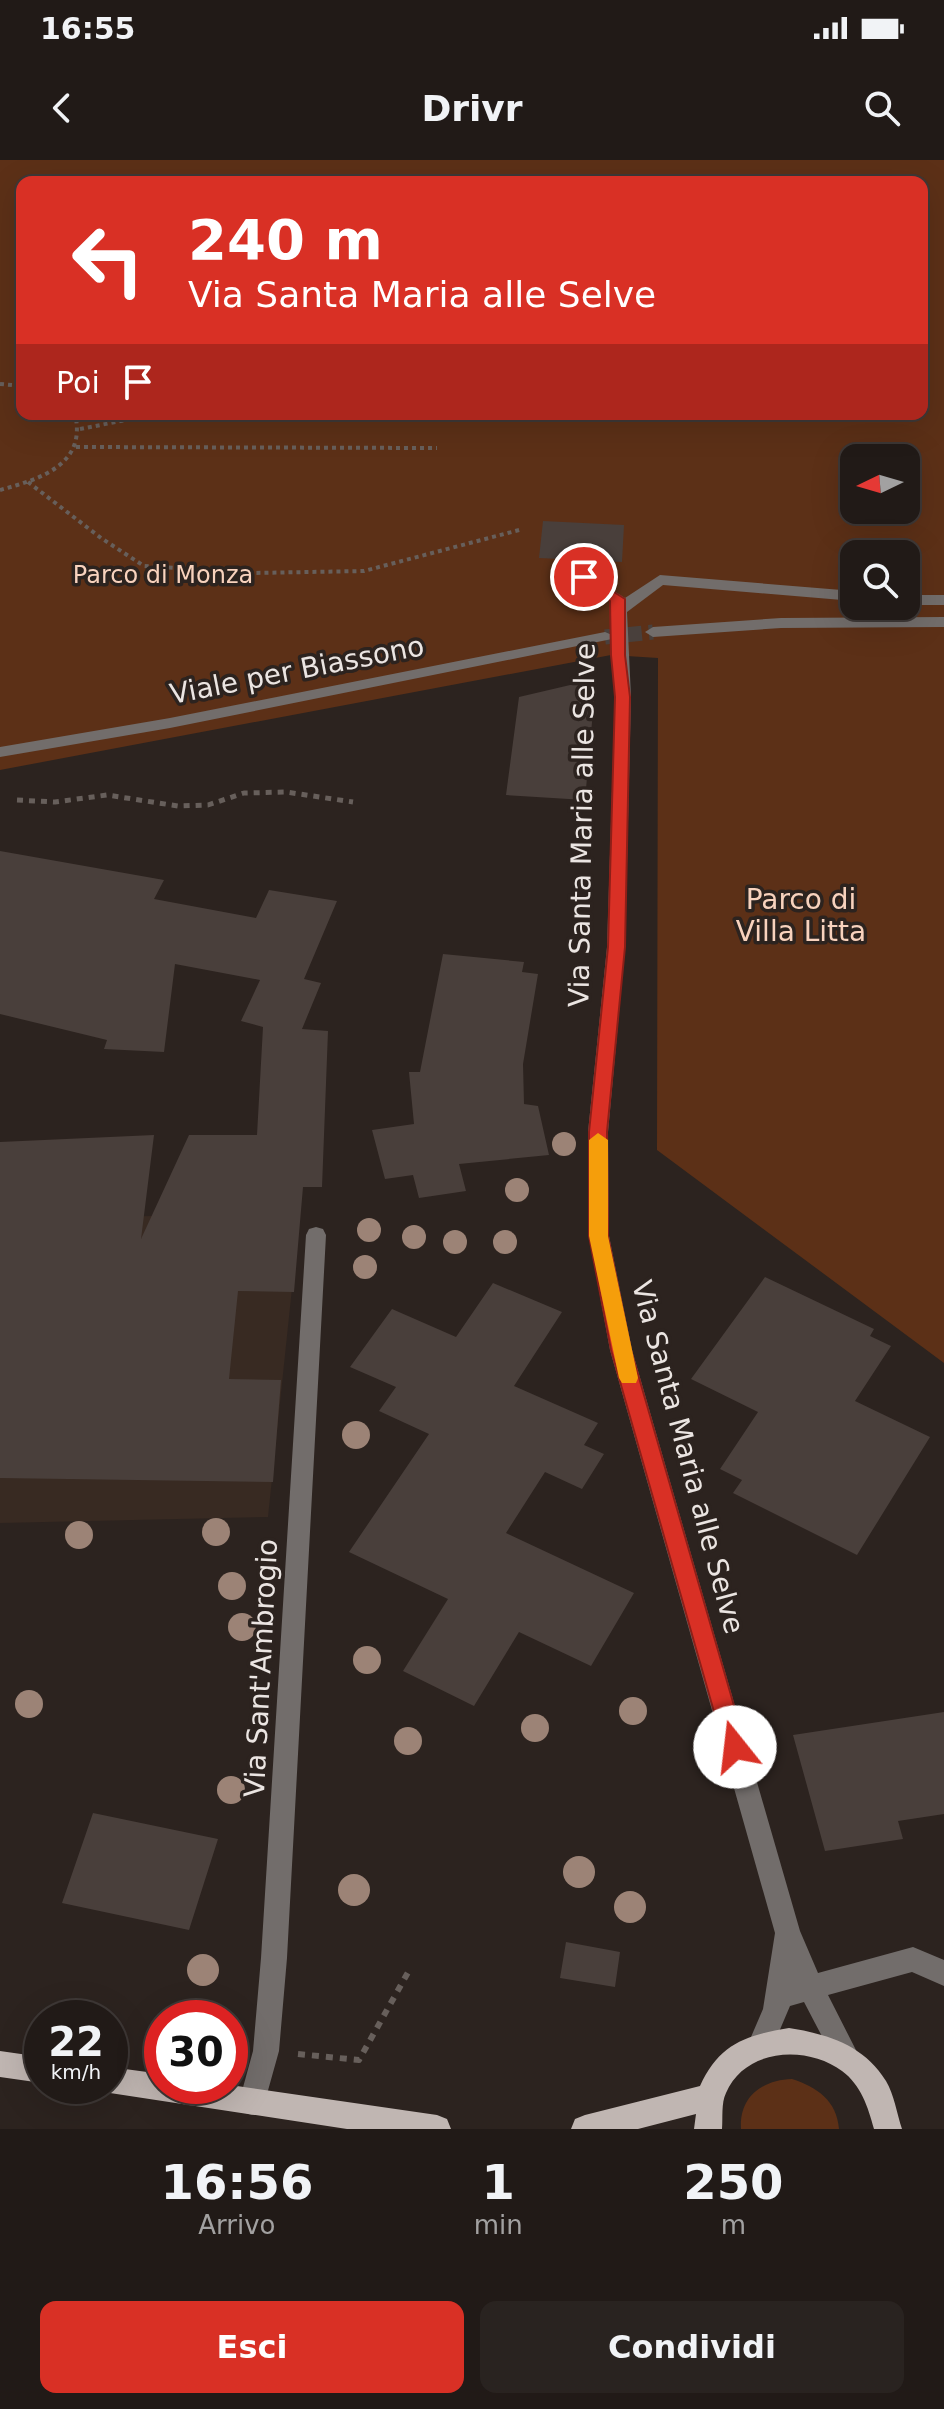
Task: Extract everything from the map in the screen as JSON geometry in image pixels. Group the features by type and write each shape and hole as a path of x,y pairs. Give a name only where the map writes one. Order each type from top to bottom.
{"main road":[{"path":"708,2129 710,2097 730,2064 744,2052 761,2044 789,2039 820,2044 847,2058 874,2088 890,2128"},
{"path":"0,2064 24,2067"},
{"path":"128,2083 437,2129"},
{"path":"585,2129 710,2097"}],"street":[{"name":"Via Santa Maria alle Selve","path":"584,577 618,599 618,655 623,697 616,947 598,1132 599,1236 621,1350 787,1931 847,2058"},
{"path":"618,611 660,580 840,595"},
{"path":"920,600 944,600"},
{"path":"653,632 781,623 944,622"},
{"name":"Viale per Biassono","path":"0,752 170,723 605,637"},
{"name":"Via Sant'Ambrogio","path":"252,2102 266,2051 316,1235"},
{"name":"Via Santa Maria alle Selve","path":"761,2044 779,1996 787,1931"},
{"path":"779,1996 913,1959 944,1973"}],"path":[{"path":"0,490 50,472 66,460 76,447 80,429 77,420"},
{"path":"80,429 126,420"},
{"path":"76,447 437,448"},
{"path":"28,482 101,538 144,566 252,573 364,571 523,529"},
{"path":"17,800 55,802 107,795 178,806 208,805 244,793 286,792 353,802"},
{"path":"266,2051 359,2060 411,1967"}],"shaded area":[{"path":"300,1212 268,1517 0,1523 0,1220"}],"green space":[{"name":"Parco di Monza","path":"0,160 944,160 944,1363 657,1150 658,658 611,655 0,770"},
{"path":"792,2079 824,2096 834,2110 839,2129 741,2129 744,2107 755,2092 772,2083"}],"building":[{"path":"543,521 624,525 622,562 539,558"},
{"path":"583,682 594,700 585,800 506,795 519,697"},
{"path":"0,851 164,880 154,899 256,918 269,890 337,901 304,979 321,983 302,1029 328,1031 322,1187 303,1187 294,1292 238,1291 229,1379 281,1380 273,1482 0,1478 0,1142 154,1135 141,1239 189,1135 257,1135 263,1027 241,1021 260,980 175,964 164,1052 104,1049 107,1040 0,1014"},
{"path":"443,954 524,962 522,972 538,974 523,1064 524,1104 538,1106 549,1155 459,1164 466,1191 419,1198 413,1175 385,1179 372,1130 414,1124 409,1072 420,1072"},
{"path":"765,1277 874,1329 870,1336 891,1346 855,1401 930,1437 857,1555 733,1493 742,1480 720,1469 758,1412 691,1379"},
{"path":"493,1283 562,1312 514,1386 598,1423 584,1445 604,1454 582,1489 545,1472 506,1533 634,1593 591,1666 519,1632 474,1706 403,1671 448,1599 349,1552 429,1434 379,1411 396,1387 350,1367 392,1309 456,1337"},
{"path":"944,1712 944,1814 898,1821 903,1839 825,1851 793,1735"},
{"path":"93,1813 218,1839 189,1930 62,1903"},
{"path":"566,1942 620,1952 615,1987 560,1978"}],"tunnel":[{"path":"605,637 653,632"}],"slow traffic":[{"path":"598,1140 599,1236 629,1378"}],"route":[{"path":"584,577 618,599 618,655 623,697 616,947 598,1132 599,1236 621,1350 735,1747"}],"park label":[{"name":"Parco di Villa Litta","path":"801,915"}]}
